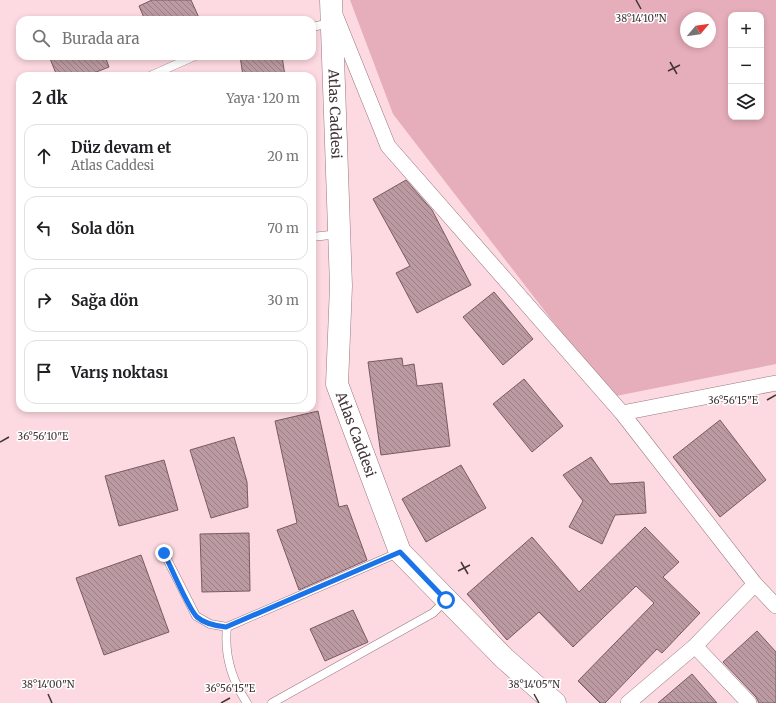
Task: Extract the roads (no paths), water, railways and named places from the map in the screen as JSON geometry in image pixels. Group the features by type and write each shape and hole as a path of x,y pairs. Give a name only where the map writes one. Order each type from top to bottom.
{"street":[{"name":"Atlas Caddesi","path":"332,10 341,286 337,384 400,552 504,658 555,703"},
{"path":"332,10 388,146 622,413 755,584 776,606"},
{"path":"622,413 776,383"},
{"path":"628,703 695,646 755,584"},
{"path":"695,646 749,703"}],"lane":[{"path":"316,24 332,10"},
{"path":"159,72 186,60"},
{"path":"316,237 339,234"},
{"path":"164,553 196,616 210,624 226,627 400,552"},
{"path":"272,703 433,613 446,600"},
{"path":"226,627 226,650 228,664 232,677 247,703"}]}
